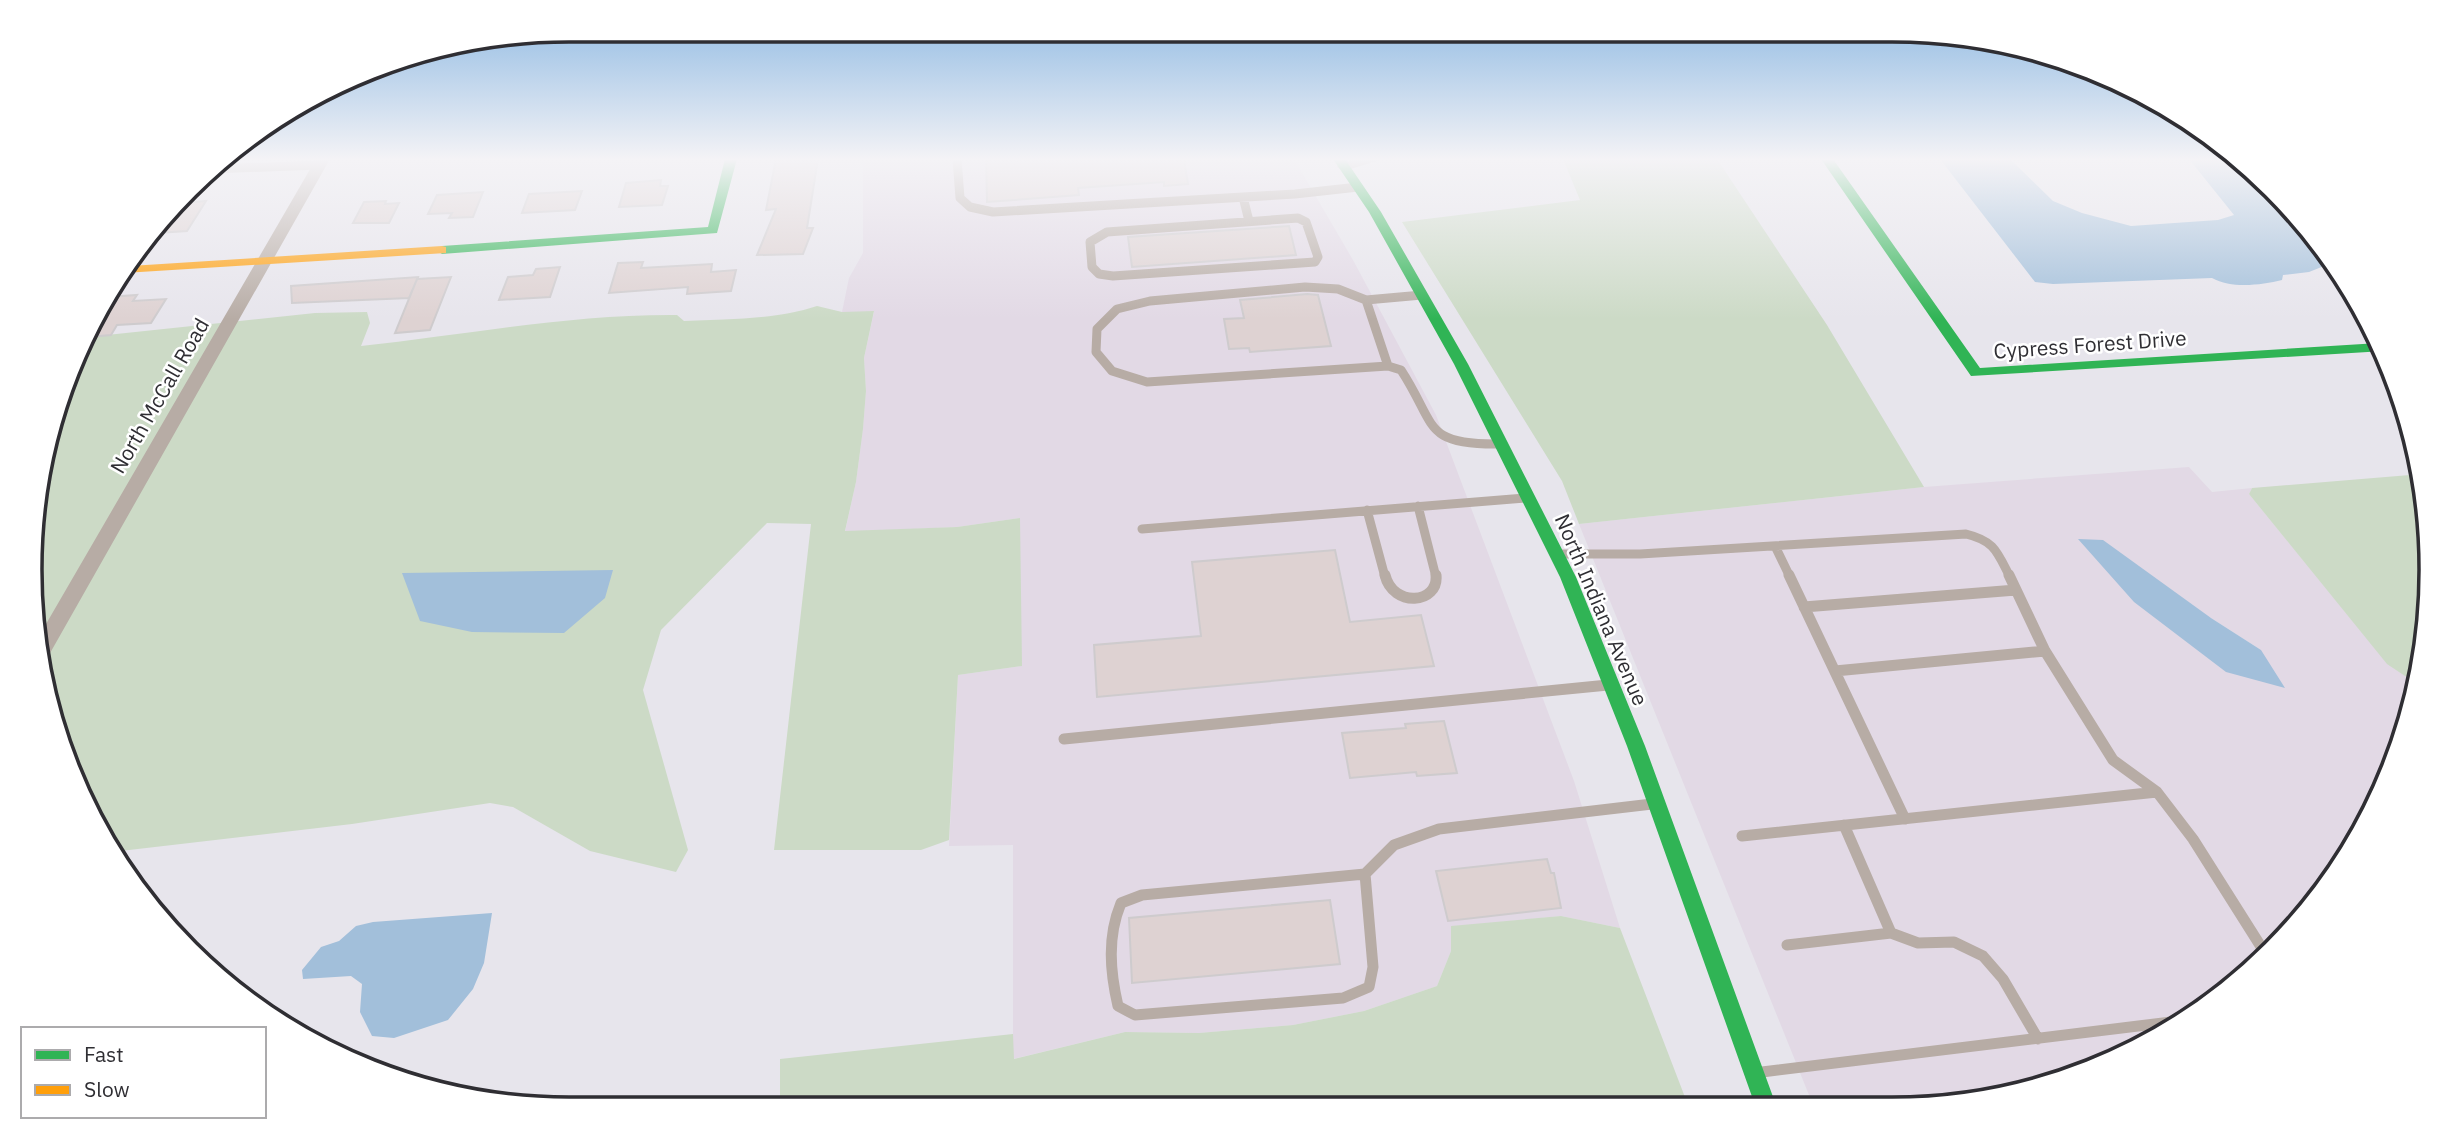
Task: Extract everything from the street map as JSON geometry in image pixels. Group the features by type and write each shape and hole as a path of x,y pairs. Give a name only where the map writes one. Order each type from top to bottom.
{"street":[{"name":"North McCall Road","path":"47,640 292,212"},
{"path":"136,269 682,234 713,230 718,212"},
{"name":"North Indiana Avenue","path":"1375,212 1502,444 1557,554 1612,684 1763,1097"},
{"name":"Cypress Forest Drive","path":"1864,212 1976,373 2370,347"}],"lane":[{"path":"1247,212 1249,221"},
{"path":"1303,219 1318,257 1315,262 1307,264 1113,275 1099,274 1092,267 1090,242 1107,232 1249,221 1303,219"},
{"path":"1422,295 1366,300 1338,289 1305,287 1150,301 1116,310 1097,328 1096,352 1112,371 1147,382 1388,366 1401,370 1429,423 1439,435 1459,443 1502,444"},
{"path":"1366,300 1388,366"},
{"path":"1142,529 1529,497"},
{"path":"1367,510 1388,588 1395,595 1402,597 1425,598 1434,591 1437,580 1418,506"},
{"path":"1557,554 1640,554 1966,534 1987,539 1999,555 2045,651 2113,760 2157,792 2193,839 2260,946"},
{"path":"1774,546 1905,818"},
{"path":"1804,607 2016,590"},
{"path":"1835,671 2045,651"},
{"path":"1064,738 1612,684"},
{"path":"1742,836 2157,792"},
{"path":"1365,874 1374,967 1369,987 1343,998 1135,1015 1118,1006 1113,986 1112,921 1121,903 1142,895 1365,874 1394,845 1440,829 1656,803"},
{"path":"1844,825 1891,933"},
{"path":"1787,945 1891,933 1918,943 1954,942 1983,956 2003,979 2038,1039"},
{"path":"1754,1073 2159,1024"}],"shaded area":[{"path":"863,212 1325,212 1436,415 1574,781 1620,928 1561,916 1451,927 1451,951 1437,986 1364,1011 1293,1025 1199,1033 1125,1032 1013,1059 1013,845 949,846 958,675 1021,666 1019,518 957,527 845,532 856,482 863,429 866,391 864,358 874,312 842,312 849,278 863,253"},
{"path":"2189,467 2212,492 2252,488 2249,494 2387,663 2408,677 2379,771 2365,803 2330,863 2310,891 2264,942 2213,988 2185,1008 2125,1043 2061,1069 2028,1079 1994,1087 1926,1096 1810,1097 1579,524 1924,487","holes":["2134,602 2211,618 2261,650"]}],"green space":[{"path":"1482,212 1752,212 1827,325 1924,487 1579,524 1562,481 1402,222"},
{"path":"817,306 842,312 874,311 864,358 866,391 863,429 856,482 845,531 957,527 1020,518 1022,666 958,675 949,840 921,850 774,850 811,524 767,523 661,630 643,690 688,850 676,872 590,851 513,807 490,803 352,824 124,851 96,803 70,739 52,672 43,604 43,535 52,467 70,400 96,336 315,313 367,312 370,323 361,346 598,318 677,315 684,321 734,319 801,311"},
{"path":"2410,475 2418,535 2419,570 2418,604 2408,677 2387,664 2249,494 2252,488"},
{"path":"1561,916 1620,928 1685,1097 780,1097 780,1059 1013,1034 1014,1059 1125,1032 1199,1033 1293,1025 1364,1011 1437,986 1451,951 1451,926"}],"water":[{"path":"1981,212 2080,212 2131,226 2218,220 2234,215 2232,212 2279,212 2323,266 2309,272 2283,275 2282,280 2256,284 2228,284 2212,278 2053,284 2035,282"},
{"path":"2078,539 2103,540 2211,618 2261,650 2285,688 2226,672 2134,602"},
{"path":"613,570 605,598 564,633 472,632 420,621 402,573"},
{"path":"492,913 484,963 473,989 448,1020 394,1038 372,1036 360,1012 362,984 351,976 303,979 302,970 321,947 339,941 356,926 373,922"}],"building":[{"path":"182,212 199,212 187,231 164,232"},
{"path":"359,212 394,212 389,223 353,223"},
{"path":"429,212 475,212 473,217 449,218 452,213"},
{"path":"775,212 810,212 807,228 813,228 803,254 757,255"},
{"path":"1289,226 1296,255 1132,267 1128,237"},
{"path":"643,262 641,268 712,264 711,272 736,270 731,291 687,294 688,287 609,293 618,263"},
{"path":"560,267 550,297 499,300 508,277 533,275 536,269"},
{"path":"418,277 409,298 292,303 291,286"},
{"path":"451,277 430,330 395,333 417,279"},
{"path":"137,295 133,301 166,299 151,323 117,325 111,335 96,336 119,296"},
{"path":"1318,295 1331,346 1250,352 1249,348 1229,349 1224,319 1244,318 1240,300"},
{"path":"1335,550 1350,622 1421,615 1434,666 1097,697 1094,645 1201,636 1192,562"},
{"path":"1444,721 1457,773 1417,776 1416,772 1350,778 1342,733 1406,728 1405,724"},
{"path":"1547,859 1551,873 1554,873 1561,908 1448,921 1436,871"},
{"path":"1330,900 1340,964 1132,983 1129,918"}],"traffic: fast":[{"path":"442,250 713,230 718,212"},
{"path":"1375,212 1461,364 1568,577 1636,746 1763,1097"},
{"path":"1864,212 1976,373 2370,348"}],"traffic: slow":[{"path":"136,269 442,250"}]}
